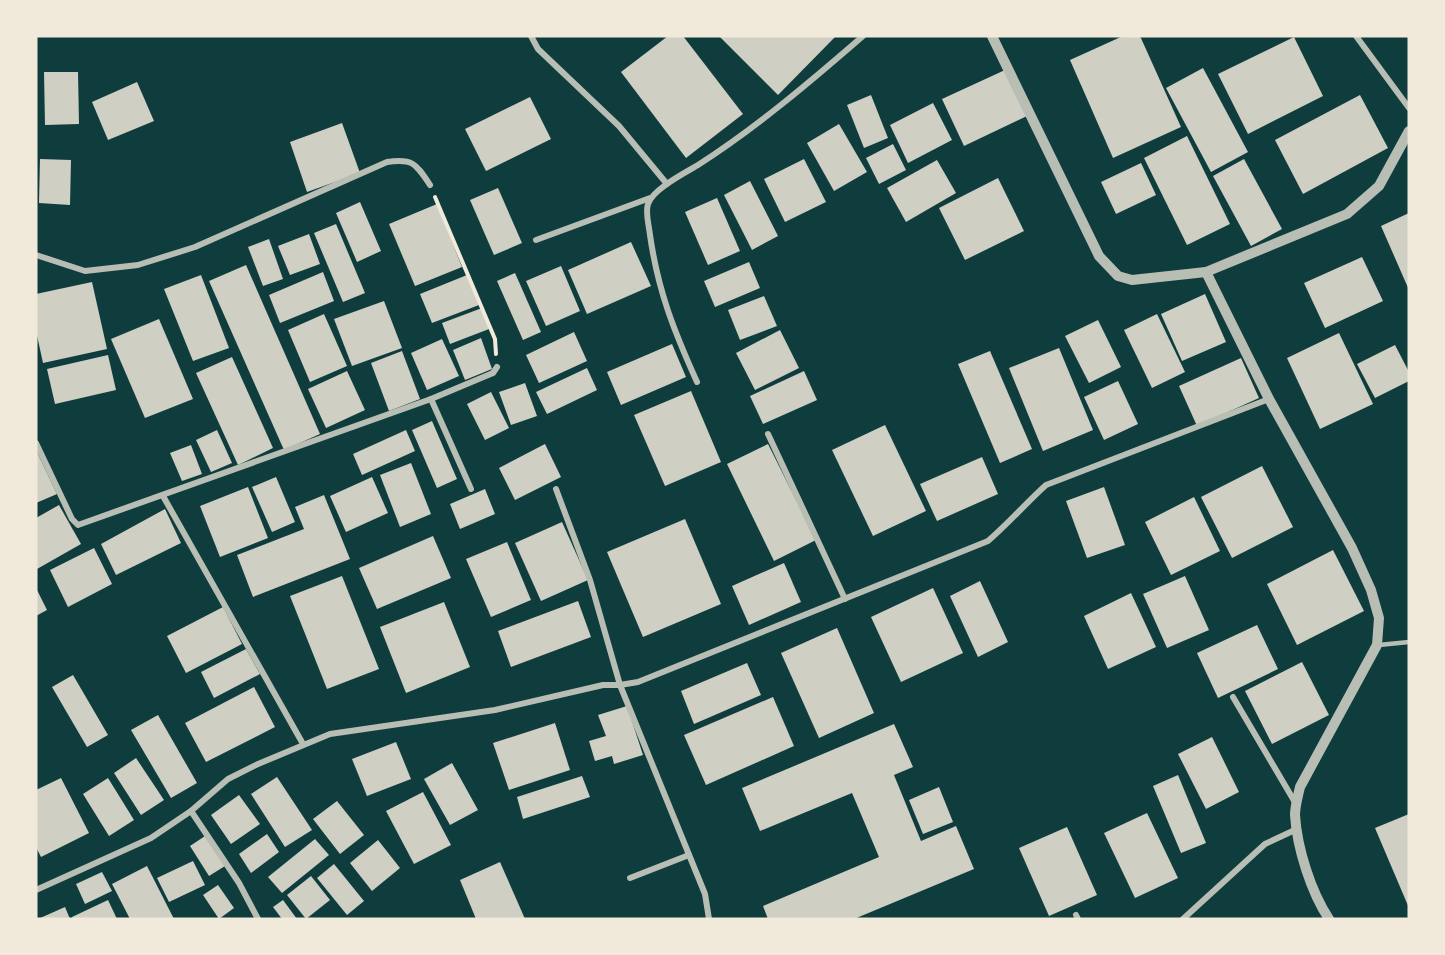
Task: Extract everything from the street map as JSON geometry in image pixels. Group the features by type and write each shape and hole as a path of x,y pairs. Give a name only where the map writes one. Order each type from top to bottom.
{"street":[{"path":"531,36 538,49 619,126 667,184"},
{"path":"536,240 650,198 667,184 736,140 863,36"},
{"path":"992,36 1092,243 1107,267 1118,276 1132,280 1206,272 1347,214 1379,186 1409,131"},
{"path":"1356,36 1409,108"},
{"path":"36,255 86,271 138,265 195,247 387,162 403,160 416,164 430,185"},
{"path":"650,198 646,211 656,271 672,325 697,382"},
{"path":"1206,272 1269,399 1352,548 1371,590 1379,618 1377,645 1300,787 1296,805 1298,829 1308,876 1329,919"},
{"path":"36,443 74,524 78,525 431,399 493,372 497,367"},
{"path":"431,399 471,489"},
{"path":"36,890 151,838 190,811 228,779 303,744 330,734 495,710 603,685 638,682 988,541 1009,524 1028,500 1046,485 1269,399"},
{"path":"768,434 845,599"},
{"path":"556,489 590,580 620,685 705,894 709,919"},
{"path":"163,496 303,744"},
{"path":"1233,697 1296,805"},
{"path":"190,811 239,883 258,919"},
{"path":"1183,919 1265,844 1298,829"},
{"path":"630,878 689,855"}],"lane":[{"path":"1377,645 1409,642"}],"path":[{"path":"430,185 495,339 497,367"}],"building":[{"path":"668,36 683,36 743,114 686,158 621,72"},
{"path":"719,36 836,36 778,95"},
{"path":"1123,36 1140,36 1181,127 1113,158 1070,60"},
{"path":"1294,37 1323,96 1248,134 1218,74"},
{"path":"1203,68 1248,152 1211,172 1166,88"},
{"path":"1005,70 1027,116 964,146 942,99"},
{"path":"44,72 78,72 79,124 45,125"},
{"path":"137,82 154,121 108,140 92,102"},
{"path":"871,95 888,138 864,148 847,105"},
{"path":"1360,95 1388,148 1303,194 1275,140"},
{"path":"530,97 551,139 486,171 465,129"},
{"path":"933,103 952,140 908,163 890,125"},
{"path":"342,123 360,173 307,192 290,142"},
{"path":"839,124 867,172 834,191 807,143"},
{"path":"1187,136 1230,224 1187,245 1144,158"},
{"path":"893,144 906,170 879,184 866,158"},
{"path":"40,159 71,160 70,205 39,203"},
{"path":"804,159 826,202 785,222 764,179"},
{"path":"1244,159 1282,229 1251,246 1213,176"},
{"path":"937,160 956,193 906,222 887,188"},
{"path":"1141,163 1156,195 1116,214 1101,182"},
{"path":"998,178 1024,231 965,260 939,208"},
{"path":"750,181 778,236 752,250 724,195"},
{"path":"498,188 522,243 494,255 470,200"},
{"path":"717,198 740,251 708,265 685,212"},
{"path":"360,202 381,251 357,262 336,213"},
{"path":"437,204 462,267 415,286 389,224"},
{"path":"1409,213 1409,290 1381,226"},
{"path":"336,224 365,293 343,302 314,233"},
{"path":"309,234 320,264 290,275 278,246"},
{"path":"269,239 283,279 263,286 248,247"},
{"path":"631,242 651,286 587,314 568,270"},
{"path":"1362,257 1383,301 1325,328 1304,283"},
{"path":"749,262 760,288 715,307 704,281"},
{"path":"246,265 320,434 284,450 209,281"},
{"path":"561,266 580,311 546,326 526,281"},
{"path":"323,272 334,301 280,323 269,295"},
{"path":"515,273 541,332 523,340 497,281"},
{"path":"201,275 229,348 193,361 164,289"},
{"path":"467,275 479,305 432,323 420,294"},
{"path":"92,282 107,349 43,363 36,331 36,294"},
{"path":"1205,294 1226,342 1182,361 1161,314"},
{"path":"764,296 777,326 740,340 728,310"},
{"path":"384,301 402,348 352,366 334,319"},
{"path":"482,308 489,329 450,344 442,323"},
{"path":"324,314 347,366 310,382 288,330"},
{"path":"1157,314 1185,372 1152,388 1124,330"},
{"path":"159,319 193,399 145,418 111,339"},
{"path":"1098,320 1121,367 1089,383 1065,336"},
{"path":"780,330 799,368 755,390 736,353"},
{"path":"574,332 587,361 539,383 526,355"},
{"path":"1339,333 1373,404 1320,429 1287,358"},
{"path":"481,338 492,369 465,380 453,350"},
{"path":"442,339 459,376 427,390 411,353"},
{"path":"672,344 686,377 621,405 607,372"},
{"path":"1395,345 1409,372 1409,381 1375,398 1357,364"},
{"path":"1059,348 1093,430 1043,451 1009,368"},
{"path":"402,351 420,399 389,411 371,363"},
{"path":"990,351 1032,449 1000,463 958,364"},
{"path":"108,355 116,390 55,404 47,369"},
{"path":"232,357 273,448 238,465 196,373"},
{"path":"1241,358 1259,398 1197,426 1179,386"},
{"path":"587,368 597,390 547,414 536,392"},
{"path":"347,371 365,410 326,428 308,389"},
{"path":"804,371 817,400 763,424 750,396"},
{"path":"1118,381 1138,424 1104,440 1084,397"},
{"path":"525,383 537,416 511,425 499,392"},
{"path":"691,391 721,462 665,486 634,415"},
{"path":"491,392 509,428 485,440 467,404"},
{"path":"432,421 457,479 437,488 412,430"},
{"path":"885,425 926,511 873,536 832,450"},
{"path":"217,430 232,463 211,472 196,440"},
{"path":"406,430 415,451 362,475 353,454"},
{"path":"545,444 561,477 515,500 499,468"},
{"path":"768,444 816,540 774,561 727,464"},
{"path":"191,445 202,474 182,481 170,453"},
{"path":"36,450 57,494 36,503"},
{"path":"982,457 998,494 937,521 920,484"},
{"path":"411,463 431,514 400,527 380,475"},
{"path":"1262,466 1293,527 1232,558 1201,497"},
{"path":"276,477 295,522 272,532 252,487"},
{"path":"372,477 388,513 346,532 330,496"},
{"path":"248,487 268,538 220,557 200,506"},
{"path":"1104,487 1125,545 1087,558 1066,501"},
{"path":"485,489 495,514 460,529 450,504"},
{"path":"324,495 350,559 253,597 237,555 304,529 295,507"},
{"path":"1194,497 1220,551 1171,575 1145,522"},
{"path":"59,505 81,544 37,569 36,518"},
{"path":"165,509 181,543 116,575 101,544"},
{"path":"685,519 721,604 643,637 607,552"},
{"path":"562,522 588,580 541,601 515,543"},
{"path":"433,536 451,578 377,609 359,568"},
{"path":"507,542 531,600 491,617 466,559"},
{"path":"94,548 112,584 68,607 50,570"},
{"path":"1333,550 1364,611 1297,645 1267,584"},
{"path":"784,563 801,602 749,625 732,586"},
{"path":"342,576 379,669 327,689 290,596"},
{"path":"1185,576 1209,630 1167,648 1143,594"},
{"path":"980,581 1008,642 978,657 950,596"},
{"path":"36,588 47,610 36,616"},
{"path":"933,588 963,653 901,682 871,617"},
{"path":"1131,593 1156,647 1108,669 1084,616"},
{"path":"578,601 591,637 511,667 498,631"},
{"path":"444,602 470,667 406,693 380,627"},
{"path":"223,607 242,644 186,673 167,636"},
{"path":"1257,625 1278,669 1218,698 1197,653"},
{"path":"837,628 874,713 819,738 781,653"},
{"path":"246,649 260,674 214,698 201,672"},
{"path":"1302,662 1329,715 1272,744 1245,691"},
{"path":"747,663 761,695 694,724 681,691"},
{"path":"73,675 108,735 87,747 52,687"},
{"path":"254,687 275,727 206,762 185,723"},
{"path":"773,697 794,746 706,785 684,735"},
{"path":"627,706 643,755 614,764 612,756 595,761 589,741 606,736 598,715"},
{"path":"158,715 197,783 171,798 131,730"},
{"path":"555,723 570,770 509,790 493,743"},
{"path":"894,724 913,767 894,775 921,841 956,826 974,869 854,919 768,919 763,906 879,857 852,793 760,831 742,788"},
{"path":"1212,737 1239,792 1206,809 1178,754"},
{"path":"396,742 411,779 367,796 352,759"},
{"path":"136,758 164,800 141,815 114,773"},
{"path":"452,763 478,810 450,825 424,779"},
{"path":"1178,775 1206,843 1181,853 1153,786"},
{"path":"582,776 590,797 523,819 517,797"},
{"path":"277,777 312,830 285,847 251,794"},
{"path":"61,778 89,833 41,857 36,847 36,790"},
{"path":"108,778 134,820 109,836 83,794"},
{"path":"939,787 953,822 923,834 909,800"},
{"path":"423,792 451,845 414,864 386,811"},
{"path":"239,795 260,824 231,844 211,815"},
{"path":"337,801 364,835 340,854 313,819"},
{"path":"1147,813 1178,878 1135,898 1104,833"},
{"path":"1409,814 1409,908 1375,828"},
{"path":"1067,827 1097,895 1049,916 1019,848"},
{"path":"267,834 279,852 251,873 239,854"},
{"path":"205,836 225,866 209,876 190,846"},
{"path":"315,839 329,855 282,893 268,877"},
{"path":"378,840 400,868 372,891 350,863"},
{"path":"193,861 205,885 169,902 157,878"},
{"path":"500,862 525,919 476,919 460,880"},
{"path":"334,864 364,901 347,915 317,878"},
{"path":"147,866 174,919 130,919 112,884"},
{"path":"102,872 112,891 85,904 76,884"},
{"path":"311,876 330,900 306,919 287,895"},
{"path":"218,885 234,908 219,919 203,895"},
{"path":"108,900 117,919 73,919 72,917"},
{"path":"283,900 297,919 282,919 273,907"},
{"path":"65,907 70,919 38,919"}]}
